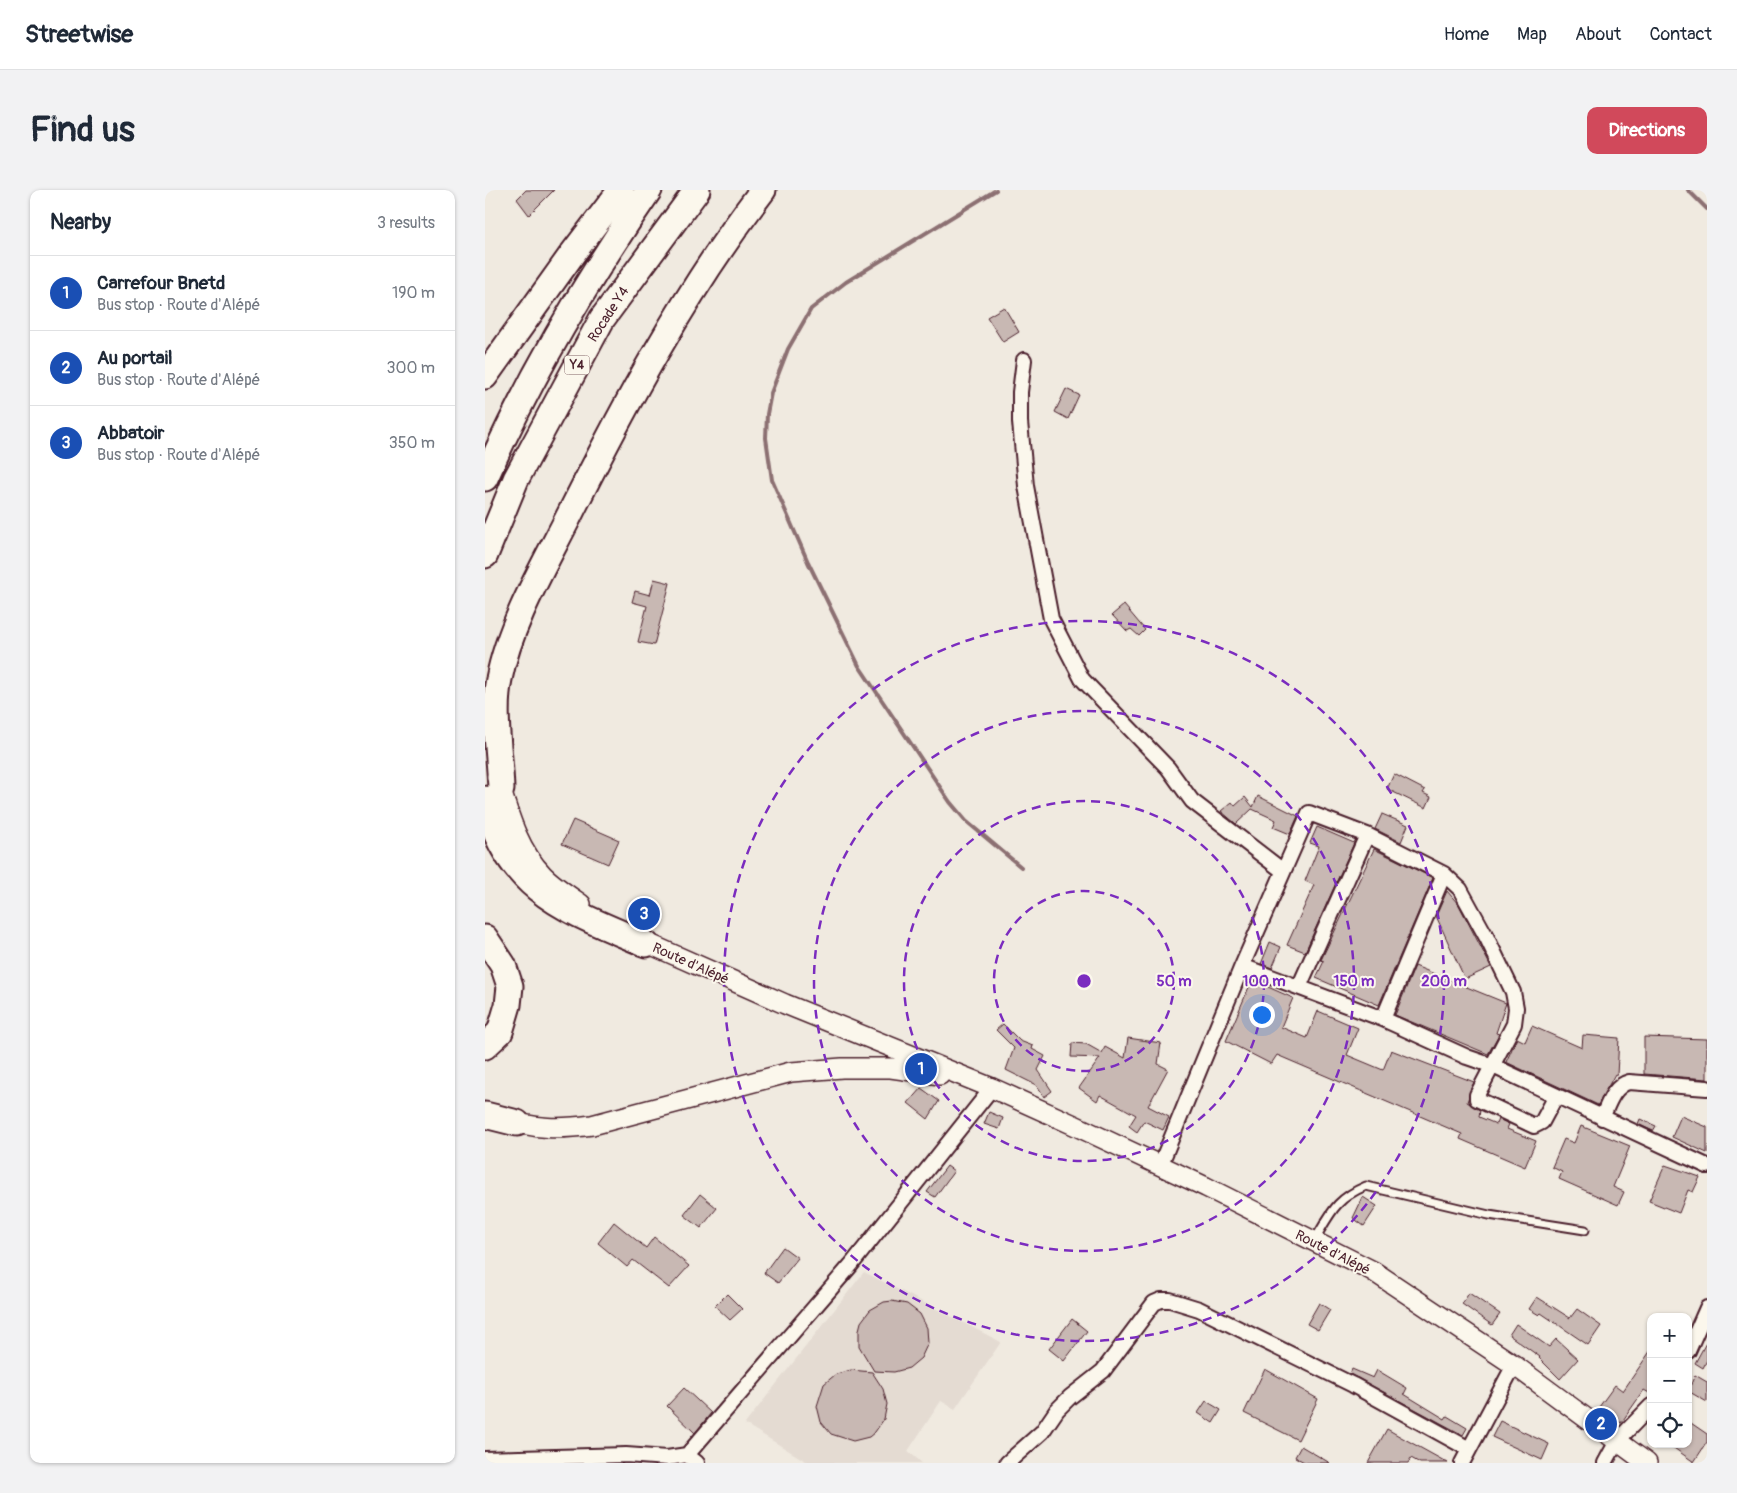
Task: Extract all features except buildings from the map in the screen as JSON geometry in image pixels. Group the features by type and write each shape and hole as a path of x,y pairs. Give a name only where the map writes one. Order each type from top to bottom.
{"highway":[{"path":"485,376 573,253 621,190"},
{"name":"Y4","path":"485,478 561,328 602,258 649,190"},
{"name":"Rocade Y4","path":"485,555 516,479 602,319 697,190"},
{"path":"646,944 581,916 552,901 527,880 504,852 490,820 499,680 511,637 543,568 625,406 729,234 763,190"},
{"path":"485,938 503,965 510,986 508,1004 500,1032 485,1046"},
{"path":"485,961 494,983 495,1005 489,1024 485,1029"},
{"path":"485,1116 517,1123"}],"main road":[{"path":"485,735 493,794"},
{"name":"Route d'Alépé","path":"646,944 785,1004 992,1088 1160,1166 1373,1272 1514,1365 1646,1462"},
{"name":"Route d'Alépé","path":"485,1109 517,1123 560,1129 592,1125 791,1072 842,1068 891,1068 939,1074 992,1088"}],"street":[{"path":"1024,360 1020,392 1020,422 1026,486 1051,619 1054,626 1082,679 1167,768 1192,801 1283,871"},
{"path":"1160,1166 1242,966 1309,814 1367,835 1444,874 1460,889 1487,938 1513,992 1516,1008 1514,1024 1477,1095 1480,1102 1534,1126 1542,1122 1556,1096"},
{"path":"1299,987 1367,835"},
{"path":"1383,1019 1444,874"},
{"path":"1242,966 1383,1019 1467,1057 1493,1066 1707,1166"},
{"path":"1602,1118 1616,1090 1622,1084 1629,1082 1707,1088"},
{"path":"485,1459 627,1455 692,1459 851,1265 992,1088"},
{"path":"1007,1463 1042,1432 1057,1410 1070,1397 1103,1371 1154,1303 1161,1300 1169,1300 1199,1310 1353,1385 1469,1449"},
{"path":"1692,1342 1707,1308"},
{"path":"1462,1463 1514,1365"},
{"path":"1605,1463 1617,1441 1647,1410"}],"lane":[{"path":"1313,1241 1334,1208 1348,1194 1367,1186 1489,1216 1585,1230"}],"shaded area":[{"path":"864,1272 1001,1342 955,1409 941,1401 908,1451 922,1463 809,1463 745,1424"}],"waterway":[{"path":"996,190 846,282 811,309 788,349 771,393 767,414 766,438 772,480 808,562 859,666 950,802 966,821 1021,867"},
{"path":"1688,190 1707,209"}],"place":[{"name":"Abbatoir","path":"644,914"},
{"name":"Carrefour Bnetd","path":"921,1069"},
{"name":"Au portail","path":"1601,1424"}]}
